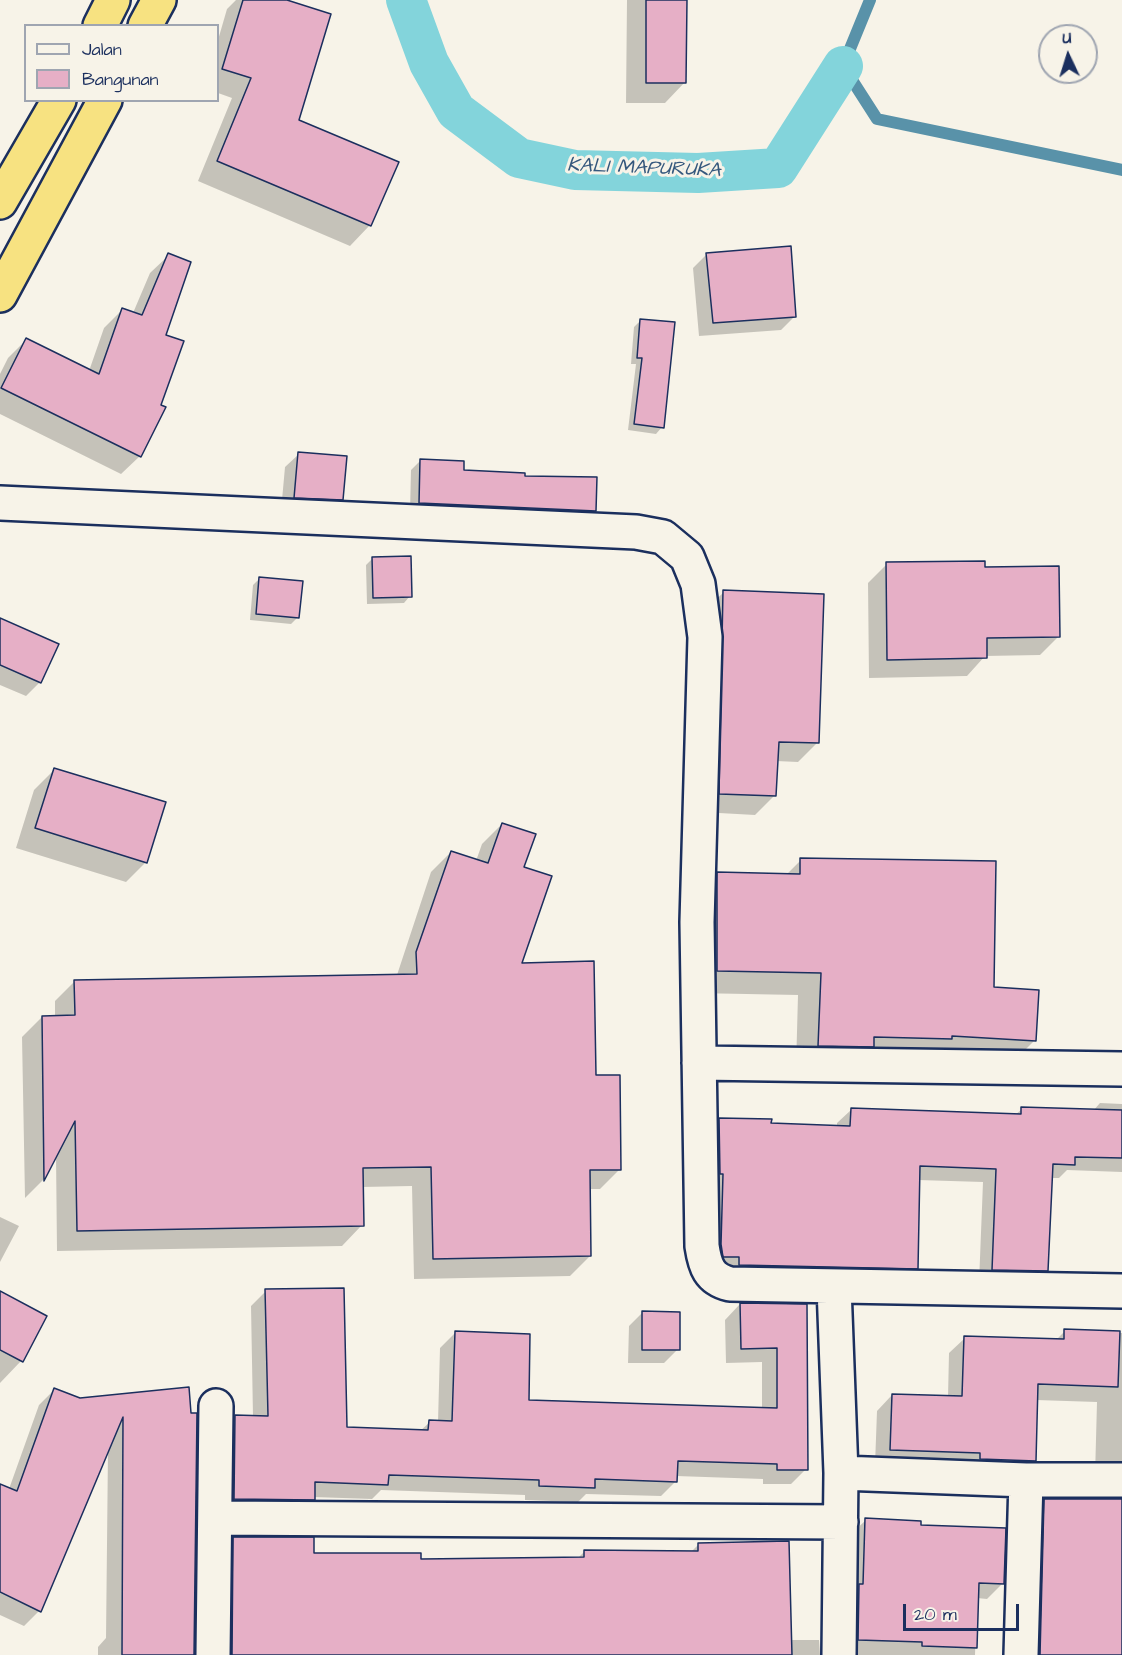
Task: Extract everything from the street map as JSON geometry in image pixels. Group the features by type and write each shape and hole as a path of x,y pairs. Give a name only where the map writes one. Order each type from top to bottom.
{"highway":[{"path":"100,24 113,0"},
{"path":"146,24 159,0"},
{"path":"0,202 58,102"},
{"path":"0,295 104,102"}],"street":[{"path":"0,503 636,532 651,534 673,543 687,557 698,584 705,637 697,922 702,1246 705,1265 710,1274 718,1281 730,1284 1122,1291"},
{"path":"699,1063 1122,1069"},
{"path":"834,1287 842,1522 838,1655"},
{"path":"213,1655 216,1406"},
{"path":"841,1473 1026,1480 1122,1480"},
{"path":"1021,1655 1026,1480"},
{"path":"216,1518 842,1522"}],"building":[{"path":"243,0 287,0 331,14 299,120 399,162 371,226 217,161 251,78 222,69"},
{"path":"646,0 687,0 686,83 646,83"},
{"path":"791,246 796,317 713,323 706,253"},
{"path":"168,253 191,262 166,335 184,341 161,405 166,407 141,457 1,388 26,338 99,374 122,308 142,315"},
{"path":"640,319 675,322 664,428 634,424 642,358 637,358"},
{"path":"298,452 347,456 343,500 294,498"},
{"path":"420,459 464,461 464,470 525,473 525,476 597,477 596,511 419,503"},
{"path":"411,556 412,597 373,598 372,557"},
{"path":"985,561 985,567 1059,566 1060,637 987,638 987,658 887,660 886,562"},
{"path":"259,577 303,581 299,618 256,614"},
{"path":"723,590 824,594 819,743 779,742 776,796 719,794"},
{"path":"0,618 59,644 41,683 0,665"},
{"path":"54,768 166,802 147,863 35,828"},
{"path":"502,823 536,834 524,867 552,876 522,963 594,961 596,1075 620,1075 621,1170 590,1170 591,1256 433,1259 431,1167 363,1168 364,1226 77,1231 75,1121 44,1181 42,1016 75,1015 74,980 417,974 416,952 451,851 488,863"},
{"path":"800,858 996,861 994,987 1039,990 1036,1041 952,1036 952,1039 874,1037 874,1047 818,1046 821,973 717,971 717,872 800,874"},
{"path":"1021,1107 1122,1110 1122,1158 1075,1157 1075,1165 1053,1164 1048,1271 992,1270 996,1169 920,1166 918,1269 739,1265 739,1257 723,1257 721,1244 723,1174 720,1174 719,1118 772,1119 771,1123 850,1126 851,1108 1021,1114"},
{"path":"344,1288 347,1427 428,1430 429,1420 452,1421 455,1331 530,1334 529,1400 777,1408 777,1348 741,1349 740,1303 807,1304 808,1470 777,1470 777,1464 678,1461 677,1482 595,1479 595,1488 539,1486 539,1480 389,1475 388,1485 315,1482 315,1500 234,1499 235,1415 268,1416 265,1289"},
{"path":"0,1291 47,1316 23,1362 0,1350"},
{"path":"642,1311 680,1312 680,1350 642,1350"},
{"path":"1064,1329 1120,1331 1118,1387 1038,1384 1036,1461 980,1459 980,1453 890,1450 892,1394 962,1396 964,1336 1064,1339"},
{"path":"189,1387 191,1413 197,1413 194,1655 122,1655 123,1417 41,1612 0,1592 0,1484 17,1491 54,1388 80,1398"},
{"path":"1044,1499 1122,1499 1122,1655 1040,1655"},
{"path":"865,1518 921,1521 921,1525 1006,1528 1004,1584 979,1583 977,1648 922,1646 922,1642 858,1640 859,1584 863,1584"},
{"path":"233,1537 314,1537 314,1553 421,1553 421,1559 584,1557 584,1550 698,1551 698,1543 789,1541 792,1655 232,1655"}],"waterway":[{"name":"KALI MAPURUKA","path":"406,0 429,63 456,111 519,158 575,170 698,173 778,168 843,66"},
{"path":"870,0 843,66 877,119 1122,170"}]}
